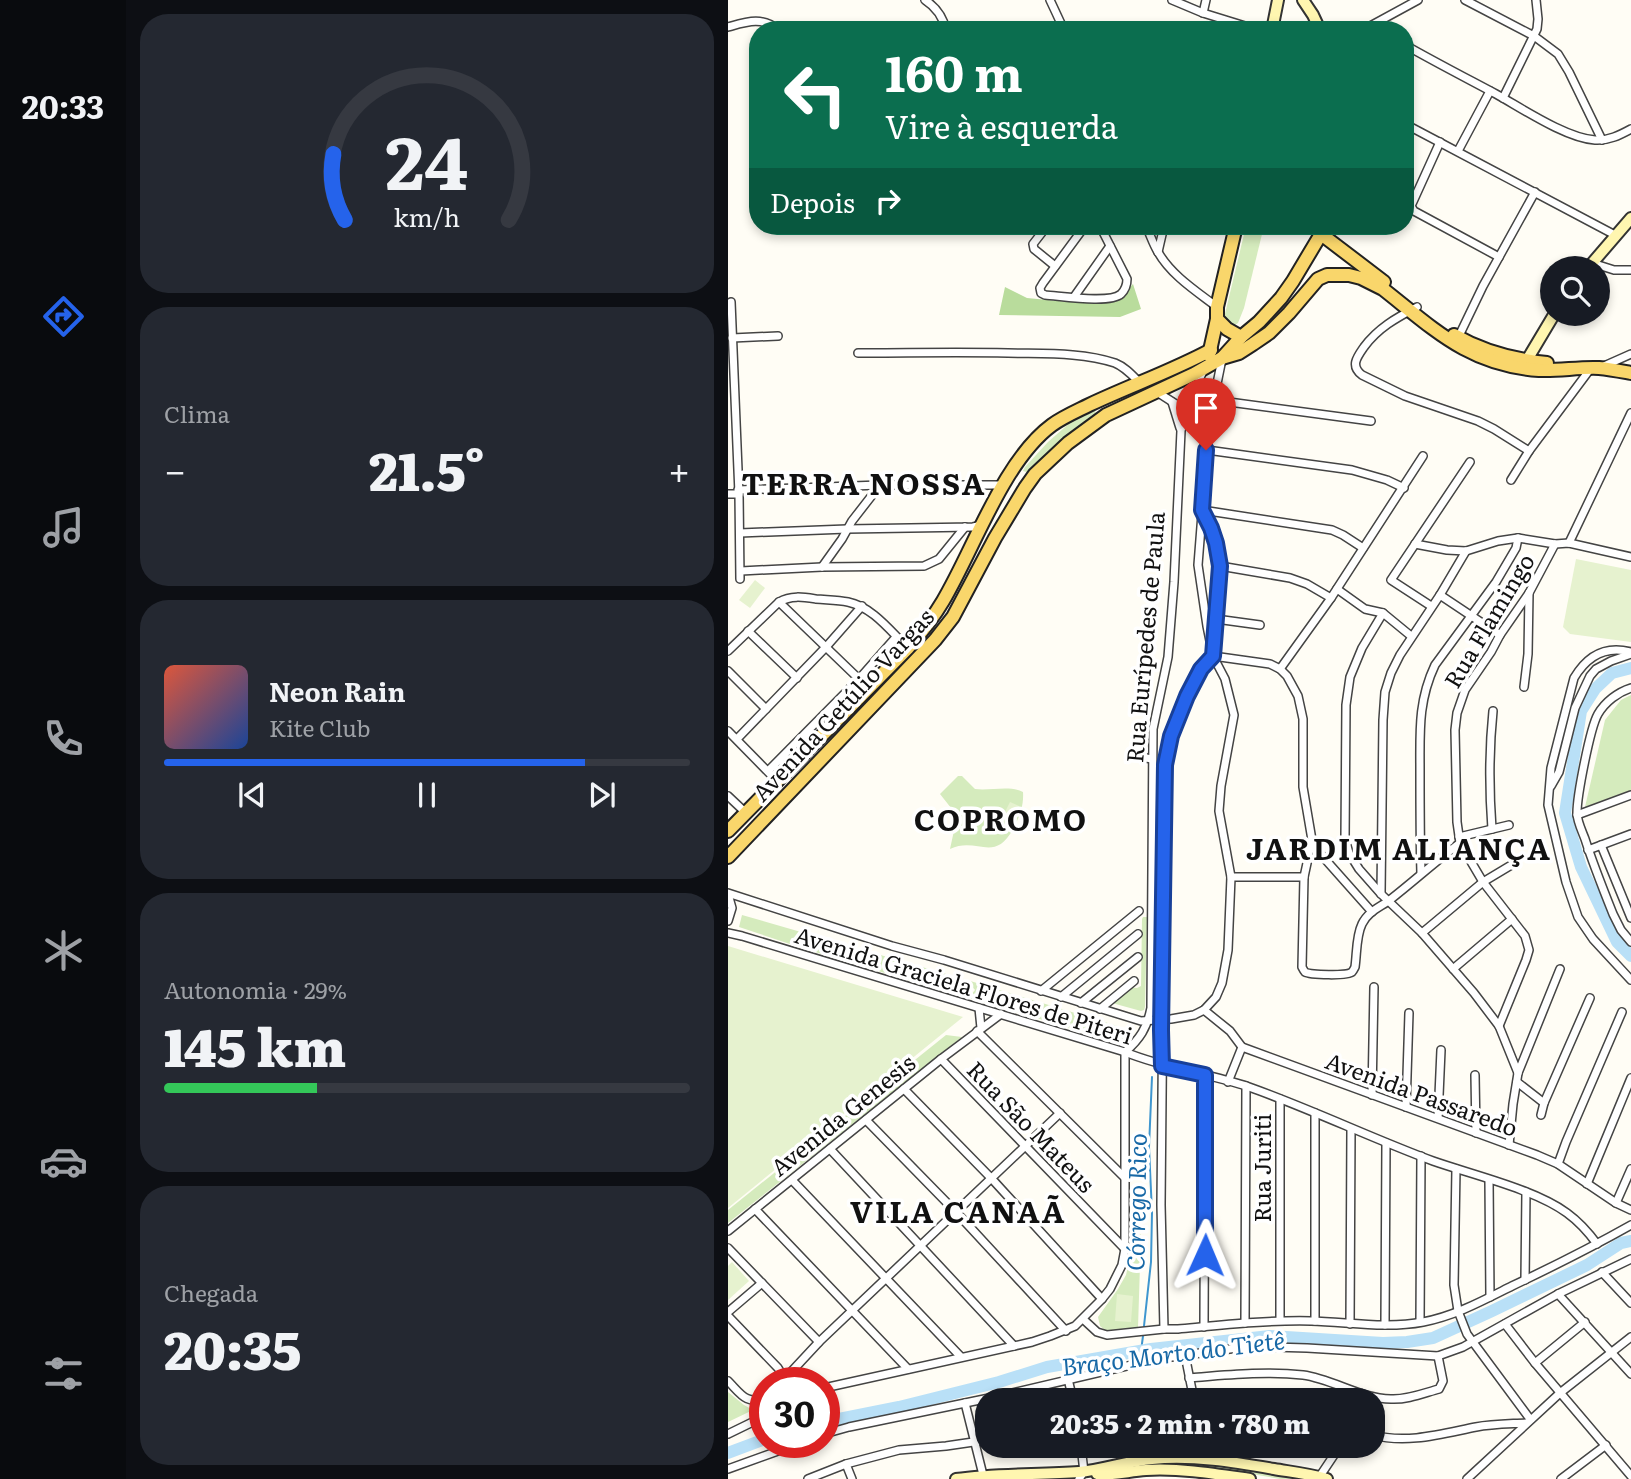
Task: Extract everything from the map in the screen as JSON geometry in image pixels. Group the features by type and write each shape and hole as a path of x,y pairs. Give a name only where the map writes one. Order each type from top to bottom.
{"main road":[{"path":"1274,21 1278,0"},
{"path":"1303,0 1316,21"},
{"path":"1598,256 1631,218"},
{"name":"Rua Eurípedes de Paula","path":"1204,369 1234,235"},
{"name":"Avenida Getúlio Vargas","path":"1222,358 1281,298 1318,235"},
{"path":"1328,235 1413,308 1457,341 1496,352 1524,364 1565,365 1631,373"},
{"name":"Avenida Getúlio Vargas","path":"728,857 935,640 953,617 995,538 1031,481 1068,443 1100,419 1222,358 1239,353 1269,333 1309,287 1327,275 1349,275 1372,282 1413,308"},
{"path":"1217,313 1227,329 1241,337"},
{"path":"1524,364 1547,326"},
{"name":"Avenida Getúlio Vargas","path":"728,831 908,648 930,621 944,600 1016,464 1044,433 1062,419 1103,398 1210,350"},
{"path":"1016,464 1018,474 1031,481"},
{"path":"1081,1475 1151,1459 1208,1459 1321,1478"},
{"path":"956,1479 983,1475 1111,1476 1144,1470 1250,1479"},
{"path":"1081,1475 1095,1479"}],"street":[{"path":"925,0 933,5 944,21"},
{"path":"1050,0 1060,21"},
{"path":"1172,0 1229,21"},
{"path":"1203,13 1206,0"},
{"path":"1378,21 1418,0"},
{"path":"1465,0 1552,48 1562,59 1602,140"},
{"path":"1503,98 1534,36 1538,19 1536,0"},
{"path":"728,27 749,22"},
{"path":"1414,50 1573,135 1602,140 1631,129"},
{"path":"1458,151 1490,91"},
{"path":"1414,129 1615,235"},
{"path":"1414,196 1440,142"},
{"path":"1457,341 1535,192"},
{"path":"1414,211 1499,257"},
{"path":"1040,235 1033,244 1034,249 1055,266"},
{"path":"1077,235 1040,288 1041,293 1104,299 1121,294 1126,288 1127,279 1104,235"},
{"path":"1150,235 1158,252 1173,270 1217,313"},
{"path":"1158,252 1162,235"},
{"path":"1074,297 1110,246"},
{"path":"1610,269 1631,270"},
{"path":"731,302 731,406 739,492 741,575 822,566 924,566 939,559 965,527"},
{"path":"1413,308 1380,329 1370,340 1356,358 1354,365 1357,371 1405,396 1478,421 1529,451"},
{"path":"732,338 778,336"},
{"path":"858,353 972,352 1079,356 1117,364 1128,370 1140,383"},
{"path":"1511,480 1590,368 1631,354"},
{"path":"1204,1010 1216,997 1222,983 1228,950 1231,877 1219,811 1234,715 1225,680 1213,656 1199,565 1206,450 1222,358"},
{"name":"Rua Eurípedes de Paula","path":"1148,1022 1152,986 1154,721 1168,657 1181,431 1186,410 1204,369"},
{"path":"1157,392 1186,410 1210,418"},
{"path":"1214,400 1371,421"},
{"path":"1172,402 1181,431"},
{"path":"1569,543 1631,413"},
{"path":"1206,450 1352,470 1404,488"},
{"path":"1280,669 1331,598 1423,456"},
{"path":"1432,606 1391,580 1470,462"},
{"path":"822,566 880,485"},
{"path":"728,494 880,485 1004,485"},
{"path":"1202,510 1332,530 1363,548"},
{"path":"1164,1329 1161,1205 1165,765 1171,736 1187,696 1201,669 1213,656 1220,566 1216,543 1202,510"},
{"path":"740,533 983,525"},
{"path":"1415,544 1466,551 1497,541 1518,538 1555,544 1569,543 1631,557"},
{"path":"1421,873 1419,807 1422,700 1435,665 1496,582 1516,548 1518,538"},
{"name":"Rua Flamingo","path":"1499,1026 1529,950 1525,936 1483,882 1460,840 1457,822 1455,730 1457,713 1465,690 1529,593 1555,544"},
{"path":"1381,894 1385,692 1391,673 1410,636 1440,595 1466,551"},
{"path":"1220,566 1290,578 1331,598"},
{"path":"1337,589 1365,609 1382,614 1410,636"},
{"path":"1524,687 1528,654 1529,593"},
{"path":"1440,595 1500,635"},
{"path":"728,651 779,602 797,597 849,602 862,607 908,648"},
{"path":"779,602 859,678"},
{"path":"737,739 862,607"},
{"path":"1382,614 1362,648 1350,677 1346,705 1345,839 1349,853 1359,869 1422,933 1499,1026 1517,1077 1544,1103"},
{"path":"1216,619 1260,625"},
{"path":"748,631 797,678"},
{"name":"Avenida Getúlio Vargas","path":"768,771 896,636"},
{"path":"1631,653 1619,649 1605,651 1590,659 1574,678 1551,768 1548,805 1566,882 1578,917 1593,939 1631,980"},
{"path":"1550,787 1559,772 1575,708 1590,676 1596,669 1631,653"},
{"path":"1213,656 1270,664 1280,669 1293,685 1301,706 1304,741 1303,787 1311,847 1304,877 1301,967 1304,971 1310,974 1349,974 1355,967 1363,921 1371,912 1389,901 1460,840 1509,825"},
{"path":"728,671 766,709"},
{"path":"1631,688 1612,698 1597,715 1585,763 1577,815 1613,914 1631,942"},
{"path":"1492,829 1490,753 1493,711"},
{"path":"728,731 777,780"},
{"path":"1140,757 1152,759"},
{"path":"1577,815 1631,795"},
{"path":"728,796 746,813"},
{"path":"1588,850 1631,834"},
{"path":"1601,845 1631,918"},
{"path":"1311,847 1316,849 1371,912"},
{"path":"1422,933 1483,882 1513,864"},
{"path":"1231,877 1304,877"},
{"name":"Avenida Graciela Flores de Piteri","path":"728,893 1140,1021 1162,1020 1204,1010"},
{"name":"Avenida Graciela Flores de Piteri","path":"728,893 732,908 728,922 734,931 742,936"},
{"path":"1041,990 1139,912"},
{"path":"1453,969 1512,919"},
{"name":"Avenida Graciela Flores de Piteri","path":"728,933 1001,1014 1162,1066 1246,1086 1386,1143 1526,1192 1570,1215 1597,1244"},
{"path":"1061,997 1138,934"},
{"path":"1081,1003 1138,957"},
{"path":"1509,1145 1517,1077 1560,969"},
{"path":"1100,1009 1134,981"},
{"path":"1372,1095 1374,987"},
{"path":"1541,1115 1590,999"},
{"path":"979,1008 979,1029 1126,1179"},
{"name":"Avenida Passaredo","path":"1204,1010 1230,1031 1242,1047 1558,1164 1631,1210"},
{"path":"1558,1164 1622,1012"},
{"path":"1406,1107 1409,1013"},
{"name":"Avenida Genesis","path":"728,1231 941,1059 1001,1014"},
{"path":"840,1384 1014,1346 1066,1331 1083,1320 1102,1299 1122,1265 1125,1250 1125,1052 1140,1038 1148,1022"},
{"path":"1228,1082 1242,1047"},
{"path":"1438,1118 1441,1050"},
{"name":"Rua São Mateus","path":"941,1059 1125,1250"},
{"path":"1204,1327 1205,1075"},
{"path":"1475,1075 1476,1133"},
{"path":"1587,1184 1631,1078"},
{"path":"1245,1323 1246,1086"},
{"path":"904,1089 992,1179 1102,1299"},
{"name":"Rua Juriti","path":"1280,1099 1280,1320"},
{"path":"796,1367 1060,1113"},
{"path":"1315,1113 1315,1321"},
{"path":"866,1120 1066,1331"},
{"path":"1350,1324 1351,1129"},
{"path":"1385,1325 1386,1143"},
{"path":"830,1149 1014,1346"},
{"path":"1420,1322 1421,1156"},
{"path":"1456,1169 1454,1285 1458,1313 1471,1340 1528,1421"},
{"path":"1616,1203 1631,1169"},
{"path":"792,1180 961,1357"},
{"path":"1489,1180 1490,1297"},
{"path":"1525,1280 1526,1192"},
{"path":"755,1209 908,1369"},
{"path":"1083,1320 1097,1332 1107,1335 1280,1320 1385,1325 1420,1322 1458,1313 1631,1225"},
{"path":"728,1248 819,1342"},
{"path":"840,1430 1157,1359 1237,1348 1272,1347 1438,1356 1464,1347 1471,1340 1558,1294 1631,1259"},
{"path":"1602,1272 1631,1303"},
{"path":"762,1283 728,1314 777,1367"},
{"path":"1558,1294 1631,1374"},
{"path":"1535,1363 1585,1322"},
{"path":"1505,1324 1631,1476"},
{"path":"1467,1479 1560,1393 1631,1337"},
{"path":"1185,1355 1191,1388"},
{"path":"1385,1399 1414,1396 1439,1389 1443,1381 1438,1356"},
{"path":"1189,1378 1286,1373 1312,1377 1340,1388"},
{"path":"1068,1379 1070,1388"},
{"path":"728,1381 749,1400"},
{"path":"965,1403 983,1475"},
{"path":"1385,1436 1418,1438 1528,1421"},
{"path":"728,1434 749,1424"},
{"path":"808,1479 846,1464 899,1450 974,1442"},
{"path":"1562,1479 1606,1445"},
{"path":"728,1469 759,1458"},
{"path":"1321,1478 1333,1458"},
{"path":"846,1464 852,1479"}],"green space":[{"path":"1244,235 1262,235 1238,323 1232,327 1224,318"},
{"path":"1133,284 1141,309 1120,317 999,315 1005,287 1027,298 1069,302 1118,300"},
{"path":"1095,411 1097,416 1064,437 1030,473 1023,471 1048,442 1072,421"},
{"path":"1576,559 1631,570 1631,642 1570,634 1563,627"},
{"path":"755,580 765,588 750,608 739,600"},
{"path":"1631,695 1631,790 1585,807 1605,720 1621,700"},
{"path":"958,776 962,776 975,789 1012,789 1023,792 1017,821 999,845 969,845 950,849 955,813 940,794"},
{"path":"1010,802 1019,806 1012,822 1002,818"},
{"path":"742,915 967,980 961,986 961,996 739,927"},
{"path":"1143,917 1147,917 1145,1007 1141,1011 1112,1003 1130,987 1141,986"},
{"path":"728,946 963,1017 728,1208"},
{"path":"967,980 1134,1031 1125,1044 968,998 975,990"},
{"path":"946,1035 962,1037 728,1223 728,1210"},
{"path":"1141,1234 1138,1328 1106,1331 1100,1326 1098,1317 1126,1275 1135,1236"},
{"path":"732,1262 749,1281 728,1300 728,1266"},
{"path":"1117,1294 1133,1296 1131,1322 1115,1321"},
{"path":"728,1392 749,1408 749,1412 728,1422"},
{"path":"1157,1461 1230,1466 1305,1479 1280,1479 1229,1470 1156,1465"}],"waterway":[{"name":"Braço Morto do Tietê","path":"1631,668 1612,673 1595,689 1581,711 1565,813 1581,867 1617,942 1631,956"},
{"name":"Córrego Rico","path":"1144,1326 1151,1262 1149,1147 1152,1077"},
{"name":"Braço Morto do Tietê","path":"840,1419 999,1382 1047,1367 1151,1349 1270,1336 1383,1343 1433,1338 1587,1265 1621,1243 1631,1241"},
{"name":"Córrego Rico","path":"1141,1351 1143,1336"},
{"name":"Braço Morto do Tietê","path":"728,1453 749,1445"}],"district":[{"name":"TERRA NOSSA","path":"864,482"},
{"name":"COPROMO","path":"1001,818"},
{"name":"JARDIM ALIANÇA","path":"1399,847"},
{"name":"VILA CANAÃ","path":"958,1210"}],"route":[{"path":"1205,1255 1205,1075 1162,1066 1161,1030 1165,765 1171,736 1187,696 1201,669 1213,656 1216,619 1220,566 1216,543 1202,510 1206,450"}]}
